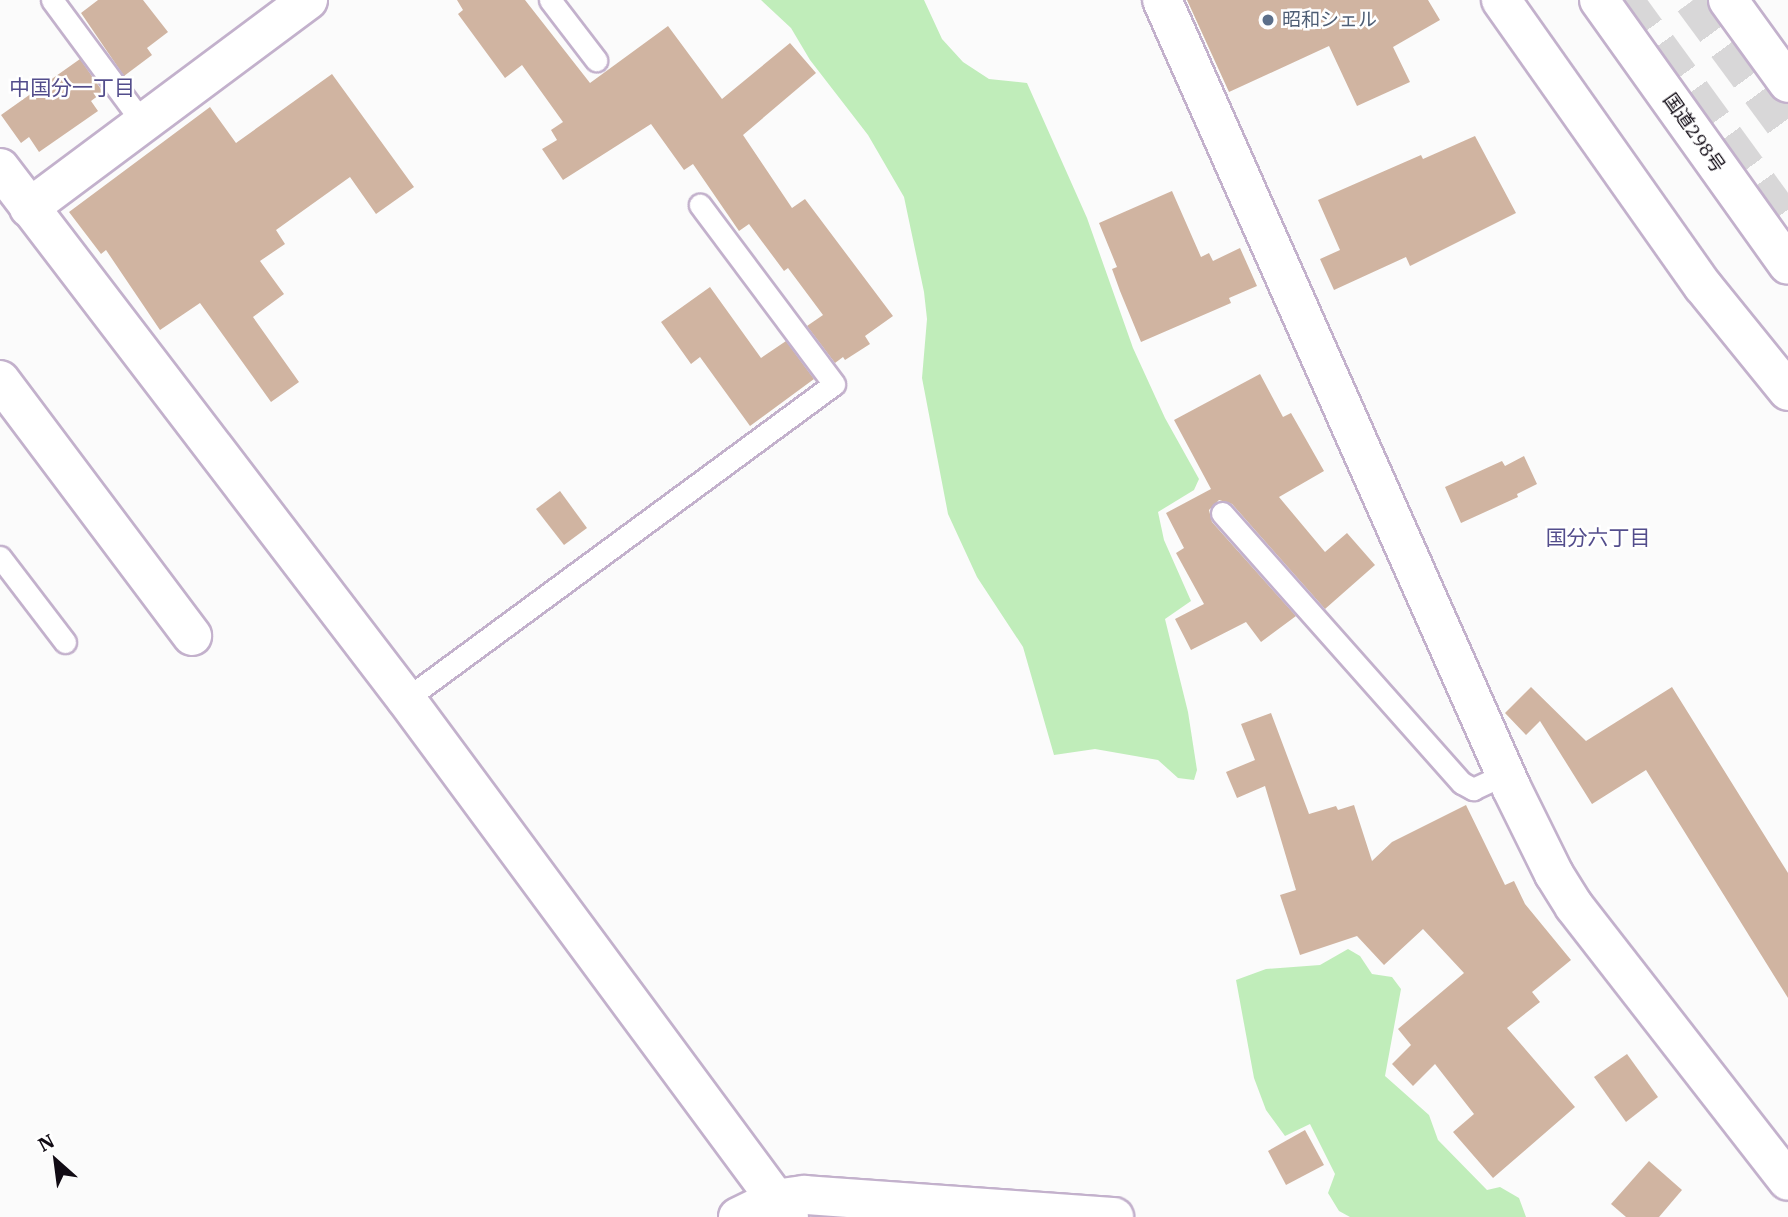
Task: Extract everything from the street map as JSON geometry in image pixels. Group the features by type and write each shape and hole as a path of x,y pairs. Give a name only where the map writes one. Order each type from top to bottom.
{"main road":[{"path":"1163,0 1505,774 1574,906 1788,1181"},
{"path":"1501,0 1703,286 1788,391"},
{"name":"国道298号","path":"1599,0 1788,265"},
{"path":"1728,0 1788,83"},
{"path":"302,2 143,123 12,195 406,699 782,1208"},
{"path":"0,380 192,636"},
{"path":"738,1217 782,1208 805,1195 1114,1217"}],"lane":[{"path":"52,0 143,123"},
{"path":"550,0 596,60"},
{"path":"406,699 834,384 700,205"},
{"path":"1222,513 1462,783 1474,789 1505,774"},
{"path":"0,557 65,642"}],"green space":[{"path":"761,0 924,0 942,39 963,62 989,79 1027,83 1087,218 1133,348 1165,418 1199,479 1194,490 1158,512 1164,540 1191,601 1165,619 1188,712 1197,770 1194,780 1178,778 1158,760 1095,749 1054,755 1023,647 977,577 948,514 922,378 927,319 904,197 868,135 810,60 791,28"},
{"path":"1348,949 1360,956 1372,974 1392,977 1401,989 1385,1076 1429,1115 1438,1140 1487,1190 1500,1187 1519,1198 1526,1217 1350,1217 1339,1211 1328,1193 1335,1174 1310,1124 1285,1136 1266,1110 1254,1078 1236,980 1266,969 1320,965"}],"building":[{"path":"98,0 143,0 168,32 147,48 152,55 124,76 81,13"},
{"path":"457,0 525,0 590,83 668,26 722,99 790,43 816,73 743,135 792,208 805,199 893,316 865,336 870,344 845,360 843,357 835,363 807,326 823,315 788,268 784,271 749,224 739,231 693,164 684,170 651,124 563,180 542,149 557,140 551,130 563,122 522,65 505,78 458,14 463,10"},
{"path":"1187,0 1428,0 1440,20 1393,47 1410,82 1357,106 1329,46 1229,92"},
{"path":"80,59 103,92 91,101 98,111 39,152 29,137 21,143 1,115"},
{"path":"332,74 414,187 376,214 350,177 276,230 285,244 260,261 284,294 253,317 299,382 271,402 200,303 160,330 106,250 101,254 69,212 210,107 236,143"},
{"path":"1475,136 1516,213 1410,266 1406,257 1334,290 1320,259 1340,250 1318,200 1421,155 1423,159"},
{"path":"1172,191 1201,257 1209,253 1213,261 1240,248 1257,286 1229,298 1231,303 1141,342 1112,269 1117,267 1099,223"},
{"path":"710,287 761,358 786,341 814,379 750,426 700,357 691,364 661,322"},
{"path":"1260,374 1283,417 1291,413 1324,471 1279,497 1325,552 1347,533 1375,565 1325,609 1232,504 1219,500 1209,510 1212,522 1296,616 1261,642 1246,622 1191,650 1175,619 1204,604 1176,553 1184,548 1166,513 1211,489 1174,420"},
{"path":"1524,456 1537,484 1517,494 1518,497 1461,523 1445,487 1502,461 1505,466"},
{"path":"560,491 587,528 564,545 536,509"},
{"path":"1531,687 1586,741 1672,687 1788,873 1788,998 1646,770 1592,804 1540,721 1526,735 1505,713"},
{"path":"1271,713 1309,814 1336,806 1338,810 1354,805 1372,861 1392,842 1466,805 1505,885 1514,881 1525,904 1571,960 1532,992 1540,1002 1507,1028 1575,1107 1493,1178 1453,1132 1474,1114 1435,1064 1413,1086 1392,1064 1411,1045 1398,1029 1464,973 1423,929 1384,965 1357,936 1300,955 1280,895 1296,890 1265,786 1237,798 1226,772 1255,760 1241,724"},
{"path":"1627,1054 1658,1097 1626,1122 1594,1077"},
{"path":"1305,1130 1324,1165 1286,1185 1268,1151"},
{"path":"1649,1161 1682,1190 1659,1217 1626,1217 1611,1204"}],"tunnel":[{"path":"1624,0 1788,225"},
{"path":"1693,0 1788,129"}],"place":[{"name":"昭和シェル","path":"1268,20"}],"district":[{"name":"中国分一丁目","path":"72,87"},
{"name":"国分六丁目","path":"1598,537"}]}
